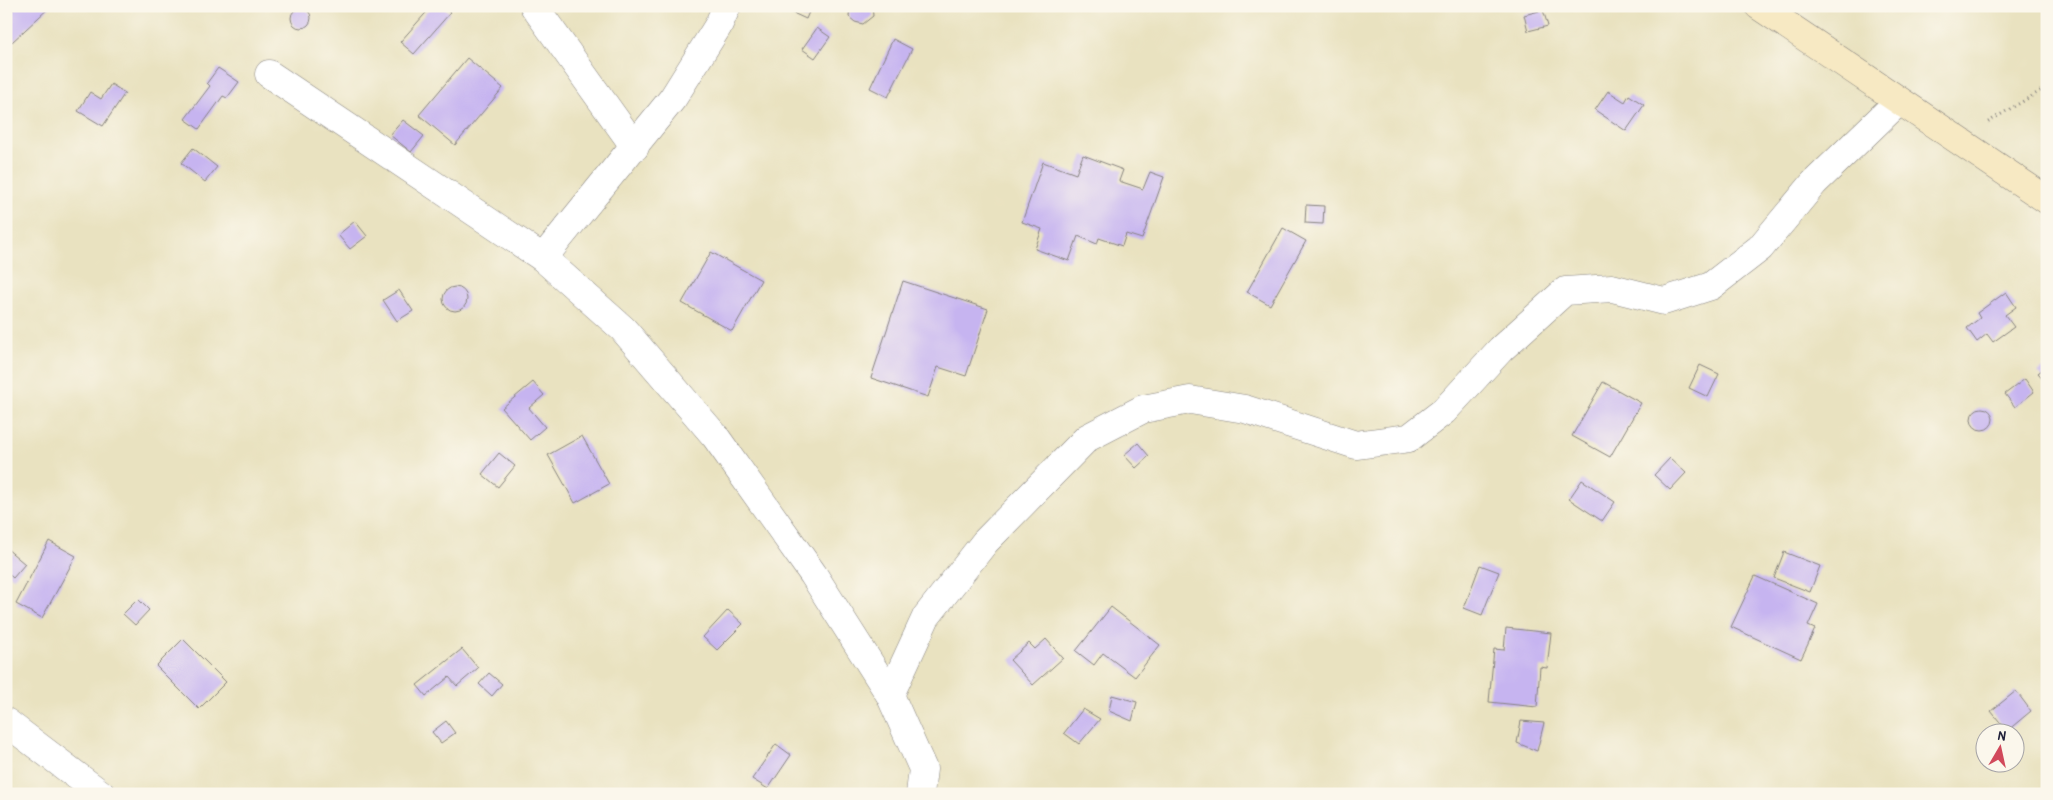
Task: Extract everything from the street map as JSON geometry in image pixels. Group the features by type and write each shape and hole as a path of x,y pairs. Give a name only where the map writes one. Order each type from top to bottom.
{"street":[{"path":"534,6 635,147"},
{"path":"543,258 673,98 718,26 726,6"},
{"path":"1759,6 2047,200"},
{"path":"269,74 543,258 623,329 715,436 813,574 890,695 923,769 920,794"},
{"path":"890,695 926,617 985,542 1088,438 1143,409 1190,400 1244,409 1356,445 1409,438 1444,411 1501,349 1565,292 1612,288 1664,301 1712,286 1760,248 1814,183 1899,102"},
{"path":"6,722 100,794"}],"path":[{"path":"1957,140 2047,87"}],"building":[{"path":"17,6 51,6 12,42 6,36 6,16"},
{"path":"432,6 443,6 450,13 414,54 400,42"},
{"path":"796,6 811,7 806,19 793,13"},
{"path":"850,6 872,6 873,16 863,24 855,22 849,17"},
{"path":"301,8 308,11 311,18 308,25 301,28 294,25 291,18 294,11"},
{"path":"1543,10 1548,26 1528,31 1524,15"},
{"path":"817,28 830,37 815,58 802,49"},
{"path":"893,39 912,49 888,97 870,88"},
{"path":"467,58 503,88 455,145 419,115"},
{"path":"218,68 239,82 227,98 223,96 199,129 185,119 210,86 207,83"},
{"path":"111,84 125,93 103,126 78,111 90,92 101,99"},
{"path":"1608,91 1625,102 1629,95 1644,105 1626,131 1595,110"},
{"path":"403,120 424,136 411,152 390,135"},
{"path":"193,148 217,167 205,182 181,163"},
{"path":"1083,155 1123,170 1119,181 1143,189 1150,172 1164,177 1142,239 1126,234 1122,246 1099,238 1097,244 1078,236 1069,261 1035,249 1042,229 1022,222 1043,162 1076,174"},
{"path":"1306,205 1324,206 1323,224 1305,223"},
{"path":"355,221 367,236 350,249 338,235"},
{"path":"1283,228 1306,241 1270,305 1247,292"},
{"path":"711,252 761,280 732,331 682,303"},
{"path":"903,281 988,309 966,376 938,367 928,397 871,378"},
{"path":"455,287 464,290 467,299 464,308 455,311 446,308 443,299 446,290"},
{"path":"399,290 413,311 397,321 383,300"},
{"path":"2006,292 2016,307 2005,315 2014,327 1993,342 1987,334 1977,342 1967,328 1980,318 1977,313"},
{"path":"1700,365 1719,374 1708,397 1689,388"},
{"path":"2047,366 2047,383 2038,373"},
{"path":"2025,379 2034,392 2015,407 2005,394"},
{"path":"533,382 544,395 529,408 545,427 530,440 502,408"},
{"path":"1603,382 1641,403 1610,457 1572,436"},
{"path":"1982,408 1992,415 1993,419 1986,429 1982,430 1972,423 1971,419 1978,409"},
{"path":"582,436 609,484 575,503 548,455"},
{"path":"1138,443 1149,456 1136,468 1124,455"},
{"path":"499,453 515,466 498,487 482,474"},
{"path":"1670,458 1686,473 1670,490 1654,475"},
{"path":"1582,480 1615,502 1602,521 1569,499"},
{"path":"49,541 76,556 42,618 16,604"},
{"path":"6,548 25,564 13,578 6,572"},
{"path":"1784,552 1820,566 1810,592 1774,578"},
{"path":"1480,565 1499,572 1482,615 1464,608"},
{"path":"1755,576 1818,604 1808,626 1815,629 1801,659 1731,627"},
{"path":"138,599 149,610 135,625 123,614"},
{"path":"1111,607 1160,645 1135,677 1103,653 1094,665 1076,651"},
{"path":"728,610 743,624 717,650 703,637"},
{"path":"1506,628 1551,633 1547,668 1540,667 1537,707 1489,702 1494,649 1504,650"},
{"path":"183,639 226,682 199,709 156,666"},
{"path":"1046,639 1063,658 1033,685 1010,660 1029,643 1035,649"},
{"path":"462,649 478,668 457,686 449,677 426,696 417,685"},
{"path":"489,673 502,684 492,696 479,684"},
{"path":"2016,691 2031,711 2018,722 2000,722 1991,711"},
{"path":"1112,695 1137,702 1132,721 1109,711"},
{"path":"1083,709 1100,719 1079,744 1064,733"},
{"path":"446,721 455,733 441,743 432,732"},
{"path":"1521,721 1544,723 1537,751 1517,743"},
{"path":"776,744 791,755 768,789 752,779"}]}
